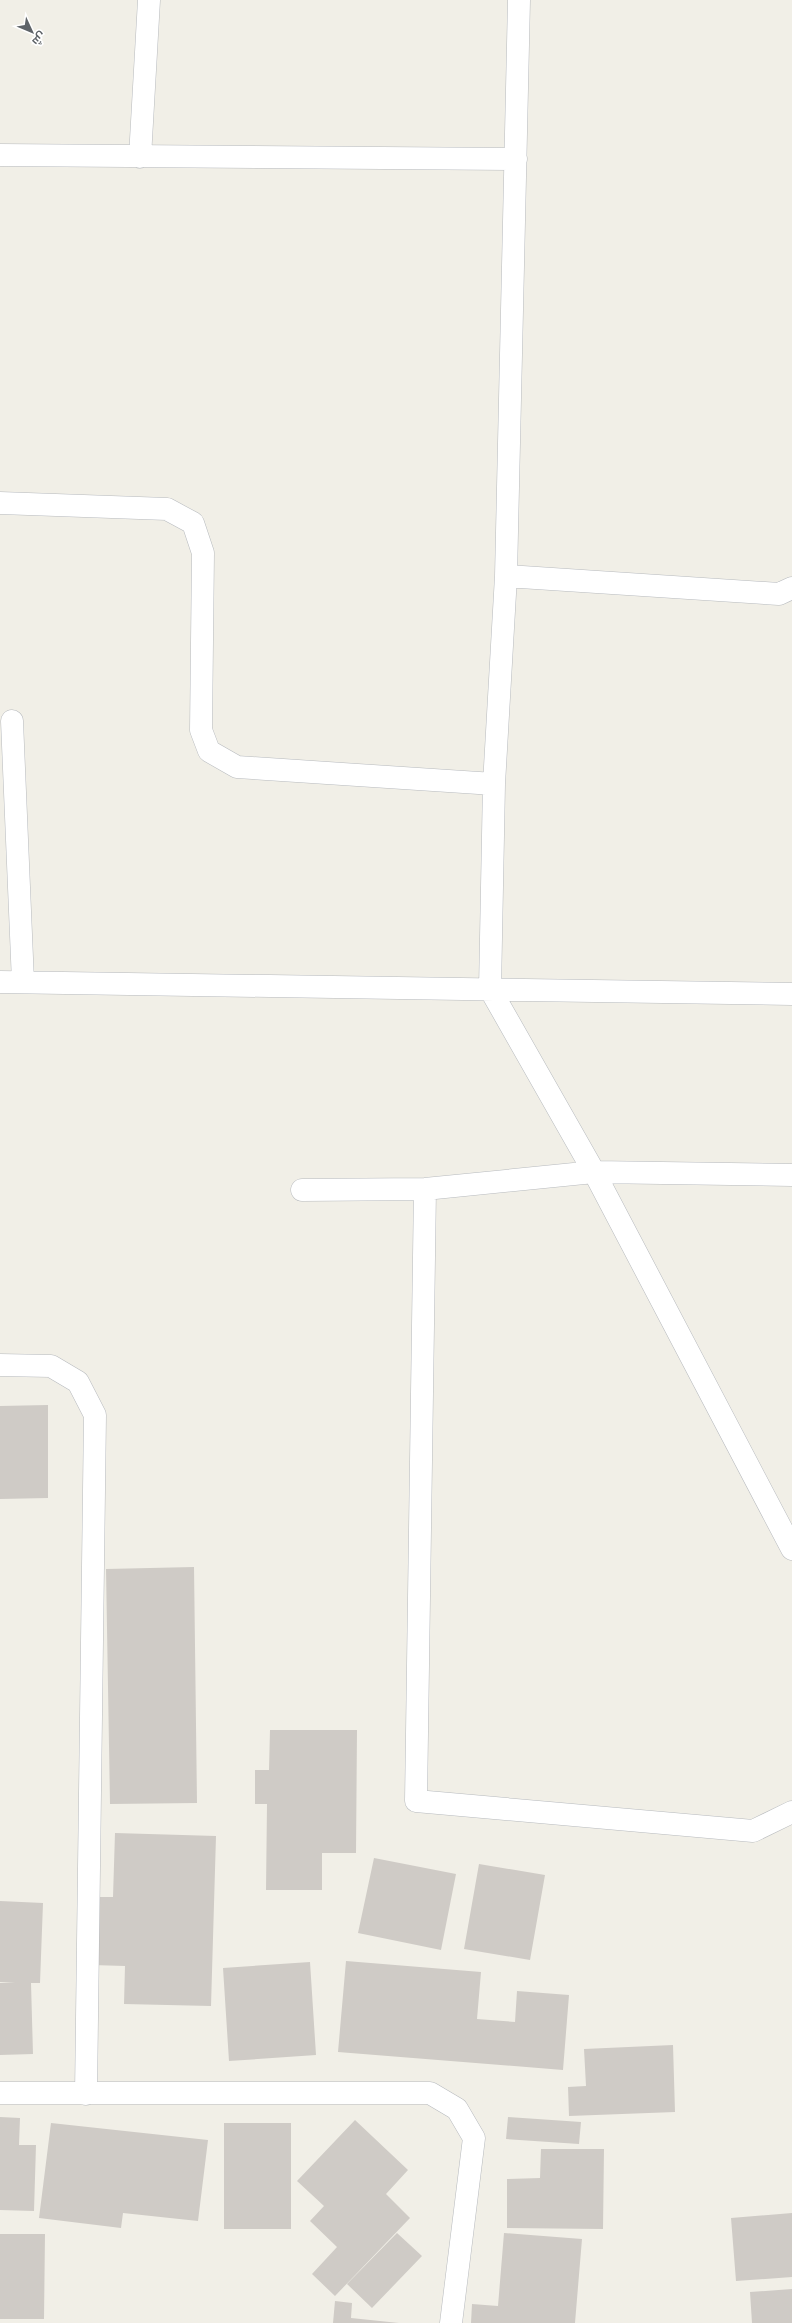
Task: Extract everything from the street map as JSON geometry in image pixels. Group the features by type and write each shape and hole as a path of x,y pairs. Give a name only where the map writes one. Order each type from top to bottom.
{"street":[{"path":"140,157 150,0"},
{"path":"519,0 506,576 494,784 490,989 594,1172 792,1549"},
{"path":"0,155 516,159"},
{"path":"0,503 167,509 193,523 203,553 201,730 210,751 237,767 494,784"},
{"path":"506,576 779,594 792,588"},
{"path":"12,721 23,982"},
{"path":"0,982 792,994"},
{"path":"302,1190 425,1189 594,1172 792,1175"},
{"path":"425,1189 416,1801 754,1831 792,1812"},
{"path":"0,1365 51,1366 78,1382 95,1415 86,2094"},
{"path":"0,2092 86,2094 430,2093 457,2108 474,2138 451,2323"}],"building":[{"path":"48,1405 48,1498 0,1499 0,1406"},
{"path":"194,1567 197,1803 110,1804 106,1569"},
{"path":"270,1730 357,1730 356,1853 322,1853 322,1890 266,1890 267,1804 255,1804 255,1770 269,1770"},
{"path":"115,1833 216,1836 211,2006 124,2004 125,1966 92,1965 94,1897 113,1897"},
{"path":"374,1858 456,1874 441,1950 358,1933"},
{"path":"479,1864 545,1875 530,1960 464,1949"},
{"path":"0,1901 43,1903 40,1983 31,1983 33,2054 0,2055 0,1983 15,1983 0,1982"},
{"path":"346,1961 481,1972 477,2019 515,2022 517,1991 569,1995 563,2070 338,2052"},
{"path":"310,1962 316,2055 229,2061 223,1968"},
{"path":"673,2045 675,2112 569,2116 568,2087 586,2086 584,2049"},
{"path":"0,2117 20,2118 19,2145 36,2145 34,2211 0,2210"},
{"path":"508,2117 581,2122 579,2144 506,2139"},
{"path":"355,2120 408,2170 386,2194 410,2218 335,2296 312,2274 337,2247 310,2221 324,2206 297,2181"},
{"path":"51,2123 208,2140 198,2221 123,2213 121,2228 39,2218"},
{"path":"224,2123 291,2123 291,2229 224,2229"},
{"path":"541,2149 604,2149 603,2229 507,2228 507,2179 540,2178"},
{"path":"792,2213 792,2277 736,2281 731,2218"},
{"path":"397,2233 422,2256 372,2308 347,2284"},
{"path":"504,2233 582,2239 575,2323 471,2323 472,2304 498,2306"},
{"path":"0,2234 45,2234 44,2319 0,2319"},
{"path":"792,2289 792,2323 752,2323 750,2292"},
{"path":"335,2301 352,2303 351,2318 399,2323 333,2323"}]}
